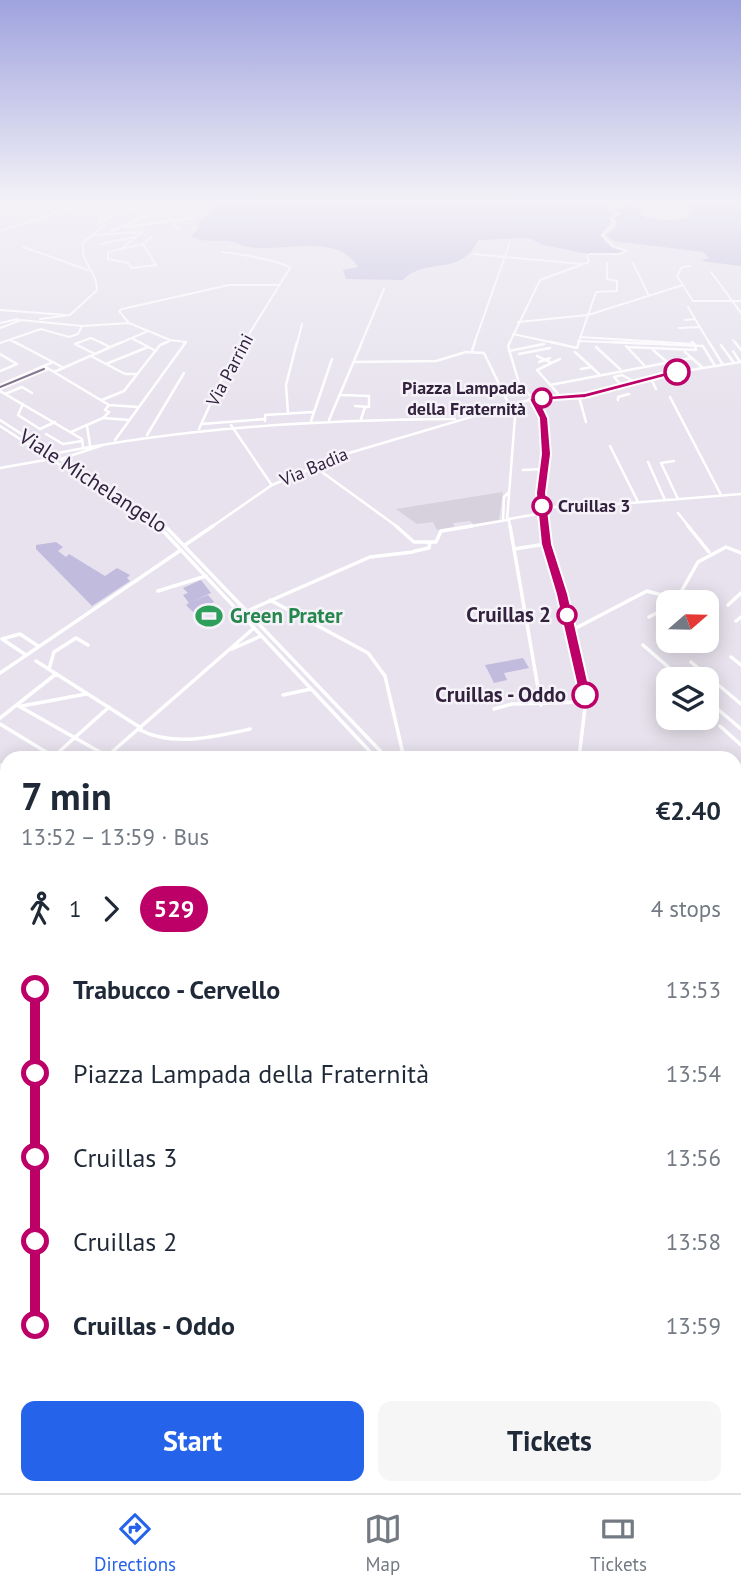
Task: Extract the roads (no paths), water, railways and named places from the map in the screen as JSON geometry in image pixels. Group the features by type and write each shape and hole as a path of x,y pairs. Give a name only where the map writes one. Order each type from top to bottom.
{"street":[{"path":"0,323 59,319 72,314 96,290 97,278 92,273"},
{"path":"129,323 119,311 122,309 222,288 279,285 287,273"},
{"path":"472,351 499,273"},
{"path":"562,273 540,281 518,322 509,351 519,383 534,399 544,418 546,447 543,513 547,544 587,702 580,751"},
{"path":"513,334 577,348 596,292 617,291 617,281 607,279 607,273"},
{"path":"638,273 649,296"},
{"path":"679,273 677,276 693,301 741,301"},
{"path":"712,273 741,313"},
{"name":"Via Parrini","path":"199,429 223,376 279,285"},
{"path":"518,322 588,315 682,285"},
{"path":"329,421 384,289"},
{"path":"688,307 719,366"},
{"path":"0,310 72,314"},
{"path":"10,311 10,321"},
{"path":"685,320 695,319"},
{"path":"0,328 17,321 82,326 129,323 186,344 115,440"},
{"path":"27,321 35,327 57,331 69,337 78,334 82,326"},
{"path":"0,343 42,322"},
{"path":"288,413 286,385 302,324"},
{"path":"679,328 700,327"},
{"path":"54,372 149,331"},
{"path":"95,354 75,344 91,338 111,347"},
{"path":"132,338 152,349"},
{"path":"579,339 696,349 696,346 703,346 723,371"},
{"path":"579,339 692,342 696,346"},
{"path":"10,340 64,368"},
{"path":"733,340 741,350"},
{"path":"106,364 172,341"},
{"path":"509,351 544,344"},
{"path":"626,344 644,365"},
{"path":"721,345 734,363"},
{"path":"534,346 538,350"},
{"path":"596,347 621,370"},
{"path":"519,354 551,348"},
{"path":"102,401 124,391 152,349"},
{"path":"517,349 522,360"},
{"path":"653,350 667,362"},
{"path":"354,362 436,361 472,351 485,353 514,417 509,492 504,496 506,520 514,549 541,705"},
{"path":"202,424 457,419 534,399 579,397 650,377 741,362 733,351"},
{"path":"575,352 599,374"},
{"path":"685,352 703,368"},
{"path":"0,354 17,364 0,370"},
{"path":"91,356 125,374 137,374"},
{"path":"537,356 552,363"},
{"path":"539,362 550,358"},
{"path":"550,385 692,358"},
{"path":"311,421 332,359"},
{"path":"560,359 537,370 561,397"},
{"path":"54,362 0,388 5,394 71,432 82,441 83,447"},
{"path":"46,367 109,405 138,407"},
{"path":"581,369 592,367"},
{"path":"146,435 184,373"},
{"path":"618,400 620,396 629,393 614,377 622,375 635,382"},
{"path":"650,377 656,389"},
{"path":"5,394 22,387 32,393"},
{"path":"613,389 620,396"},
{"path":"530,396 540,394 544,398"},
{"path":"340,395 369,396 369,407 355,406"},
{"path":"579,397 586,422"},
{"path":"670,397 722,495"},
{"path":"23,404 18,415 40,429 55,422"},
{"path":"71,432 103,418 110,412 105,410 109,405"},
{"path":"360,419 365,407"},
{"path":"265,421 265,415 313,412"},
{"path":"103,418 129,420"},
{"name":"Via Badia","path":"185,545 272,485 349,453 457,419"},
{"name":"Viale Michelangelo","path":"0,421 93,486 160,528 369,751"},
{"path":"0,468 115,440 265,421"},
{"path":"231,425 272,485"},
{"name":"Viale Michelangelo","path":"0,426 52,457 61,459 165,526 380,751"},
{"path":"86,426 90,445"},
{"path":"46,433 63,444 82,441"},
{"path":"61,459 90,448 146,435"},
{"path":"610,446 638,502"},
{"path":"674,461 661,463 678,499"},
{"path":"648,462 665,500"},
{"path":"315,467 394,524 414,542 436,542 441,531 543,513"},
{"path":"523,470 544,469"},
{"path":"93,486 99,483"},
{"path":"545,507 741,494"},
{"path":"678,513 710,553"},
{"path":"247,611 370,557 414,552 429,548 430,542"},
{"path":"514,549 547,544"},
{"path":"684,590 694,566 710,553 726,547 741,553"},
{"path":"0,673 181,550"},
{"path":"158,591 206,576"},
{"path":"224,595 230,592"},
{"path":"569,628 587,623 647,592 656,595"},
{"path":"728,605 741,593"},
{"path":"270,600 287,612 329,630 368,653 385,676 402,751"},
{"path":"649,617 656,613"},
{"path":"736,621 741,617"},
{"path":"113,751 254,628"},
{"path":"1,639 20,635 38,646"},
{"path":"227,652 261,635"},
{"path":"49,669 54,652 76,638 88,645"},
{"path":"1,639 26,654"},
{"path":"643,645 668,667"},
{"path":"732,657 741,665"},
{"path":"36,661 157,739 213,737 250,729"},
{"path":"691,662 741,704"},
{"path":"0,718 57,674"},
{"path":"283,695 318,685"},
{"path":"19,705 88,694"},
{"path":"494,709 512,704 587,702"},
{"path":"19,705 97,751"},
{"path":"60,751 108,707"},
{"path":"719,710 741,729"},
{"path":"0,724 44,751"},
{"path":"720,726 741,745"}],"tram line":[{"path":"0,387 44,369"}],"place":[{"name":"Piazza Lampada della Fraternità","path":"542,398"},
{"name":"Cruillas 3","path":"542,506"},
{"name":"Cruillas 2","path":"567,615"},
{"name":"Green Prater","path":"209,616"},
{"name":"Cruillas - Oddo","path":"585,695"}]}
